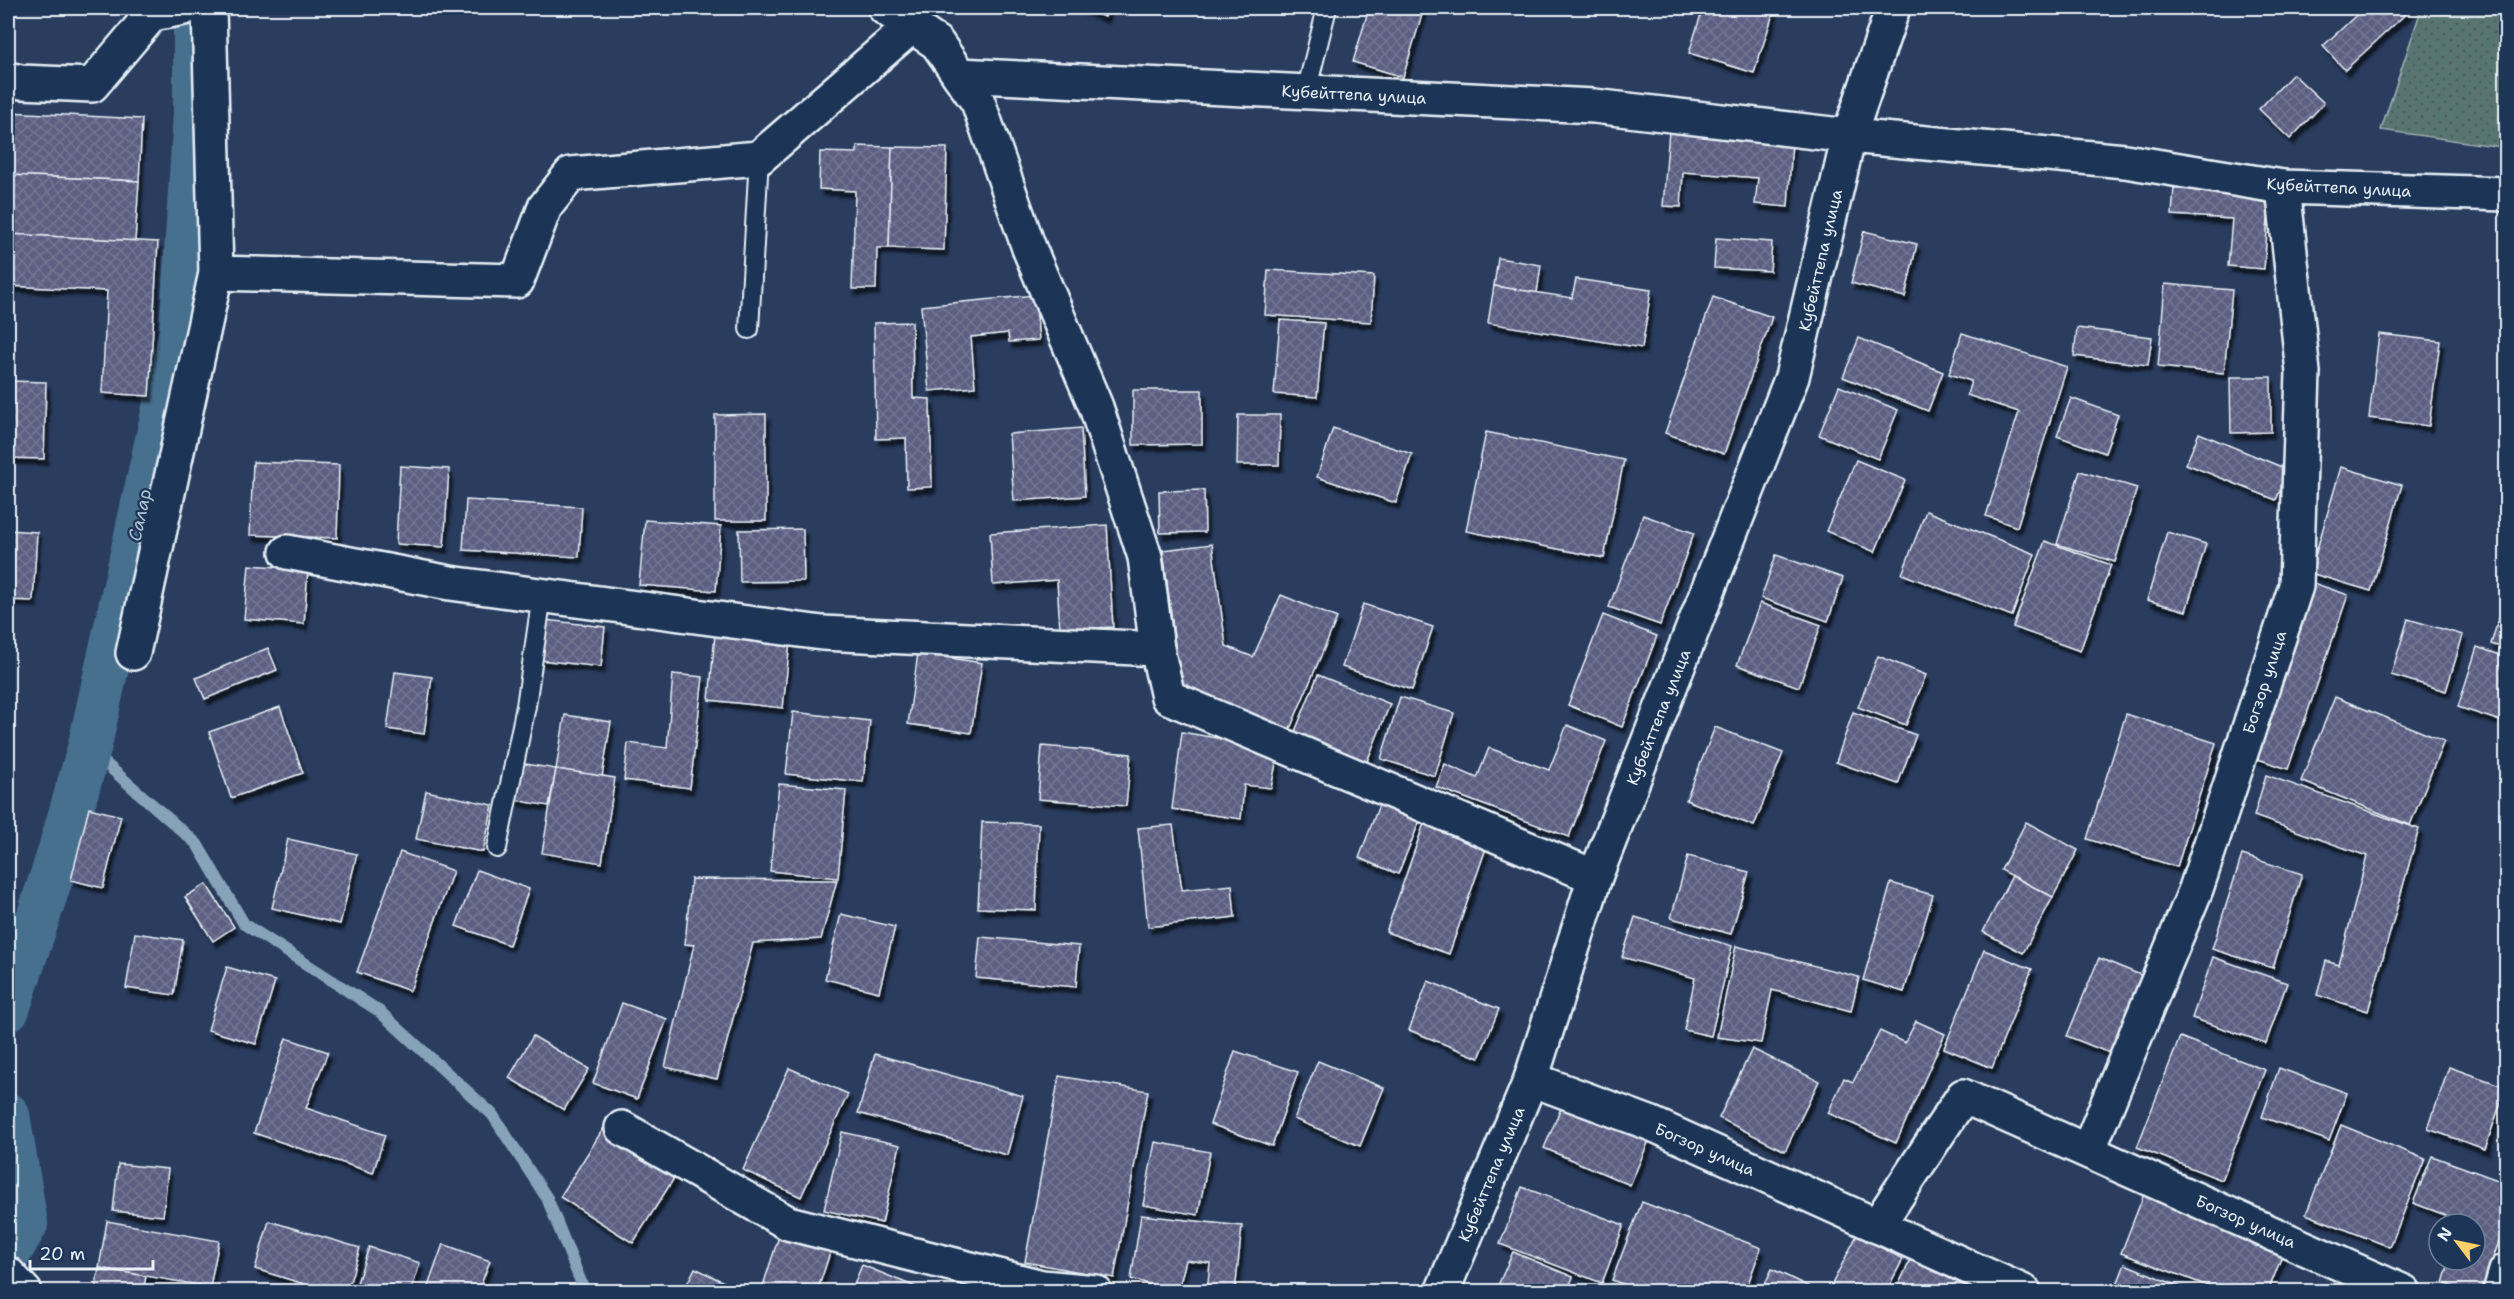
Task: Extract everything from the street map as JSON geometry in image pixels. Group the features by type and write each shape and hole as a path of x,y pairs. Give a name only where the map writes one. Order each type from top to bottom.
{"street":[{"path":"8,80 92,86 152,14 184,8"},
{"path":"133,654 216,273 209,8"},
{"path":"885,8 937,43 978,102 1029,248 1096,406 1145,557 1157,649 1168,697 1595,878"},
{"name":"Кубейттепа улица","path":"1442,1292 1531,1079 1595,878 1792,377 1850,136 1893,8"},
{"path":"216,273 518,281 545,207 571,174 759,158 912,26"},
{"name":"Кубейттепа улица","path":"959,75 1594,106 1850,136 2125,161 2283,187 2506,194"},
{"name":"Богзор улица","path":"2088,1151 2196,889 2296,586 2304,372 2283,187"},
{"path":"287,552 450,583 822,633 1157,649"},
{"name":"Богзор улица","path":"1531,1079 1652,1124 2024,1292"},
{"name":"Богзор улица","path":"1877,1226 1963,1096 2404,1292"},
{"path":"622,1128 788,1223 1042,1287 1095,1292"},
{"path":"2500,1292 2506,1271"},
{"path":"8,1274 25,1292"}],"lane":[{"path":"1306,92 1327,8"},
{"path":"749,329 759,158"},
{"path":"497,848 526,706 542,595"}],"green space":[{"path":"2424,8 2506,8 2506,135 2501,147 2381,130 2421,10"}],"building":[{"path":"1080,8 1109,8 1105,17"},
{"path":"1369,8 1424,8 1403,77 1353,62"},
{"path":"1703,8 1775,8 1754,73 1689,53"},
{"path":"2364,8 2411,9 2345,70 2323,46"},
{"path":"2293,74 2324,103 2290,139 2259,109"},
{"path":"8,112 142,119 139,181 8,175"},
{"path":"1669,131 1792,140 1788,207 1755,204 1758,178 1683,172 1681,207 1663,206"},
{"path":"857,146 892,147 889,248 877,248 876,289 852,289 855,191 819,189 820,152 857,153"},
{"path":"892,147 947,148 944,250 889,248"},
{"path":"8,175 139,181 135,241 8,234"},
{"path":"2174,187 2270,194 2264,269 2228,266 2232,219 2172,215"},
{"path":"1864,231 1917,244 1905,297 1851,283"},
{"path":"8,234 158,242 149,396 102,393 107,291 8,286"},
{"path":"1716,238 1772,242 1770,271 1714,268"},
{"path":"1498,258 1541,265 1537,293 1494,286"},
{"path":"1268,270 1374,276 1371,322 1265,315"},
{"path":"1576,279 1651,290 1642,348 1488,323 1494,286 1572,298"},
{"path":"2165,284 2232,290 2224,373 2158,367"},
{"path":"1035,295 1039,340 1009,342 1008,333 971,337 975,387 929,391 921,306"},
{"path":"1713,297 1772,317 1724,454 1665,433"},
{"path":"1280,320 1324,323 1317,397 1274,394"},
{"path":"912,322 913,398 930,399 932,487 907,488 906,438 876,439 874,323"},
{"path":"2077,328 2152,337 2148,365 2074,356"},
{"path":"1962,333 2067,367 2017,527 1986,516 2019,412 1967,395 1971,381 1949,374"},
{"path":"2379,334 2440,341 2429,426 2369,418"},
{"path":"1859,338 1943,372 1928,411 1843,377"},
{"path":"2230,377 2271,377 2271,432 2231,433"},
{"path":"8,381 46,382 44,459 8,458"},
{"path":"1839,386 1898,410 1878,459 1819,435"},
{"path":"1133,390 1202,390 1202,444 1133,445"},
{"path":"2071,398 2118,415 2105,453 2057,436"},
{"path":"766,414 766,521 715,521 715,415"},
{"path":"1238,415 1280,415 1279,465 1237,465"},
{"path":"1081,428 1085,496 1014,501 1009,434"},
{"path":"1333,428 1412,454 1396,503 1317,477"},
{"path":"1486,432 1624,460 1604,558 1466,531"},
{"path":"2199,433 2289,470 2276,500 2186,464"},
{"path":"1856,460 1905,480 1875,552 1826,531"},
{"path":"253,462 339,465 337,538 250,535"},
{"path":"400,466 449,469 444,547 396,544"},
{"path":"2341,467 2402,485 2371,591 2310,573"},
{"path":"2080,471 2137,488 2115,562 2057,544"},
{"path":"1204,490 1205,532 1160,533 1159,491"},
{"path":"466,500 582,507 579,557 463,550"},
{"path":"1926,511 2035,554 2012,616 1902,574"},
{"path":"1643,515 1694,533 1660,625 1609,607"},
{"path":"645,520 721,526 716,591 639,585"},
{"path":"1107,525 1113,627 1060,630 1057,580 993,585 990,533"},
{"path":"803,529 804,581 740,582 739,530"},
{"path":"8,530 37,532 33,601 8,600"},
{"path":"2167,532 2206,544 2186,611 2147,600"},
{"path":"2045,541 2111,565 2080,651 2013,627"},
{"path":"1212,544 1226,646 1253,657 1281,595 1337,618 1289,731 1181,692 1163,550"},
{"path":"1776,555 1843,578 1828,621 1761,598"},
{"path":"249,565 308,569 304,624 244,619"},
{"path":"2310,582 2348,595 2288,769 2249,756"},
{"path":"2506,594 2506,649 2491,644"},
{"path":"1760,603 1821,625 1799,687 1737,665"},
{"path":"1363,604 1433,627 1412,690 1342,667"},
{"path":"1603,615 1657,636 1622,727 1568,705"},
{"path":"2408,619 2463,635 2446,691 2391,675"},
{"path":"545,620 605,627 601,667 540,660"},
{"path":"715,634 790,642 783,708 709,700"},
{"path":"2477,647 2506,657 2506,723 2458,707"},
{"path":"268,648 277,670 205,699 196,678"},
{"path":"918,653 982,663 971,733 908,724"},
{"path":"1878,656 1926,675 1906,725 1858,707"},
{"path":"395,672 432,677 424,734 387,729"},
{"path":"673,674 703,677 690,788 624,780 628,743 667,748"},
{"path":"1318,675 1390,704 1366,764 1294,734"},
{"path":"1400,697 1454,713 1435,776 1381,759"},
{"path":"2335,697 2444,741 2410,825 2301,781"},
{"path":"280,707 303,773 231,798 209,732"},
{"path":"793,712 870,721 863,782 786,774"},
{"path":"1853,712 1916,735 1898,784 1836,762"},
{"path":"2126,714 2216,743 2177,867 2087,839"},
{"path":"565,715 611,722 602,777 556,769"},
{"path":"1567,725 1606,741 1569,837 1436,787 1445,764 1477,778 1489,748 1549,770"},
{"path":"1715,727 1783,753 1754,826 1686,800"},
{"path":"1182,732 1279,749 1271,788 1244,785 1241,819 1172,809"},
{"path":"1042,746 1131,754 1126,806 1038,799"},
{"path":"520,763 556,769 549,806 514,800"},
{"path":"556,769 615,778 602,863 542,853"},
{"path":"2266,775 2419,829 2368,1011 2317,995 2326,961 2339,965 2367,856 2254,816"},
{"path":"779,784 846,790 838,878 770,871"},
{"path":"426,791 493,805 483,852 416,839"},
{"path":"1382,797 1423,813 1398,874 1359,858"},
{"path":"89,808 121,816 103,888 71,880"},
{"path":"1427,815 1490,837 1449,954 1386,932"},
{"path":"982,822 1039,824 1036,910 978,908"},
{"path":"2026,822 2078,850 2053,897 2001,870"},
{"path":"1173,825 1182,890 1232,885 1235,917 1148,927 1138,828"},
{"path":"288,839 357,854 340,924 272,908"},
{"path":"400,852 453,871 410,991 357,972"},
{"path":"2242,855 2302,874 2273,968 2212,949"},
{"path":"1688,856 1749,872 1731,934 1671,918"},
{"path":"477,870 529,889 509,945 456,926"},
{"path":"2012,876 2053,897 2023,953 1983,932"},
{"path":"691,879 837,880 821,939 753,943 717,1079 665,1067 694,945 685,944"},
{"path":"1891,883 1933,895 1904,992 1863,980"},
{"path":"206,884 234,927 213,941 185,897"},
{"path":"841,914 895,927 879,992 825,979"},
{"path":"1635,917 1732,946 1711,1036 1684,1030 1695,978 1622,957"},
{"path":"135,933 183,940 174,995 126,988"},
{"path":"980,937 1079,946 1076,987 976,978"},
{"path":"1736,946 1859,977 1851,1011 1772,990 1761,1043 1717,1037"},
{"path":"1984,950 2032,969 1992,1068 1944,1048"},
{"path":"2213,957 2287,983 2266,1043 2192,1018"},
{"path":"2099,958 2143,976 2112,1054 2067,1036"},
{"path":"227,967 275,981 256,1044 208,1030"},
{"path":"1428,981 1499,1009 1479,1058 1409,1030"},
{"path":"622,1003 667,1019 637,1099 593,1083"},
{"path":"1916,1021 1945,1034 1896,1143 1828,1113 1844,1078 1853,1082 1880,1031 1905,1043"},
{"path":"533,1036 589,1069 564,1110 509,1078"},
{"path":"2180,1037 2265,1070 2222,1180 2137,1147"},
{"path":"286,1038 328,1052 306,1108 385,1135 373,1173 254,1133"},
{"path":"1752,1049 1819,1081 1785,1151 1719,1118"},
{"path":"1235,1051 1298,1072 1272,1146 1210,1124"},
{"path":"875,1054 1023,1096 1007,1155 858,1113"},
{"path":"1318,1061 1384,1088 1360,1146 1294,1119"},
{"path":"2449,1067 2506,1087 2485,1149 2428,1129"},
{"path":"789,1068 848,1094 801,1197 743,1170"},
{"path":"2279,1068 2347,1093 2329,1141 2262,1117"},
{"path":"1059,1076 1148,1091 1114,1278 1025,1262"},
{"path":"1565,1099 1651,1136 1630,1185 1544,1148"},
{"path":"2341,1125 2425,1159 2390,1247 2306,1214"},
{"path":"603,1129 676,1175 633,1243 560,1197"},
{"path":"842,1132 900,1145 882,1223 824,1210"},
{"path":"1155,1142 1210,1152 1198,1215 1143,1205"},
{"path":"2432,1156 2506,1183 2506,1222 2481,1292 2467,1292 2443,1283 2446,1272 2487,1272 2487,1212 2437,1212 2413,1203"},
{"path":"118,1164 168,1169 163,1216 113,1211"},
{"path":"1522,1187 1624,1225 1602,1283 1500,1244"},
{"path":"2144,1194 2285,1248 2268,1292 2224,1292 2121,1253"},
{"path":"1642,1202 1761,1248 1745,1292 1643,1292 1612,1280"},
{"path":"1141,1215 1242,1226 1235,1292 1207,1292 1210,1263 1186,1260 1178,1292 1131,1279"},
{"path":"107,1221 219,1241 210,1287 99,1268"},
{"path":"269,1221 360,1248 347,1292 330,1292 255,1269"},
{"path":"780,1233 831,1250 817,1292 761,1292"},
{"path":"1857,1235 1903,1259 1886,1292 1828,1292"},
{"path":"443,1244 490,1261 478,1292 426,1292"},
{"path":"369,1247 420,1263 411,1292 354,1292"},
{"path":"1513,1252 1573,1277 1567,1292 1495,1292"},
{"path":"1911,1259 1977,1292 1895,1292"},
{"path":"2125,1264 2193,1292 2114,1292"},
{"path":"862,1265 928,1292 851,1292"},
{"path":"99,1268 146,1276 143,1292 95,1292"},
{"path":"695,1268 744,1292 683,1292"},
{"path":"1772,1269 1820,1292 1761,1292"}],"waterway":[{"name":"Салар","path":"8,1009 56,863 89,749 181,331 195,114 195,31"},
{"path":"89,749 197,844 244,924 379,1011 492,1114 547,1198 585,1292"},
{"name":"Салар","path":"8,1115 26,1224 8,1255"}]}
